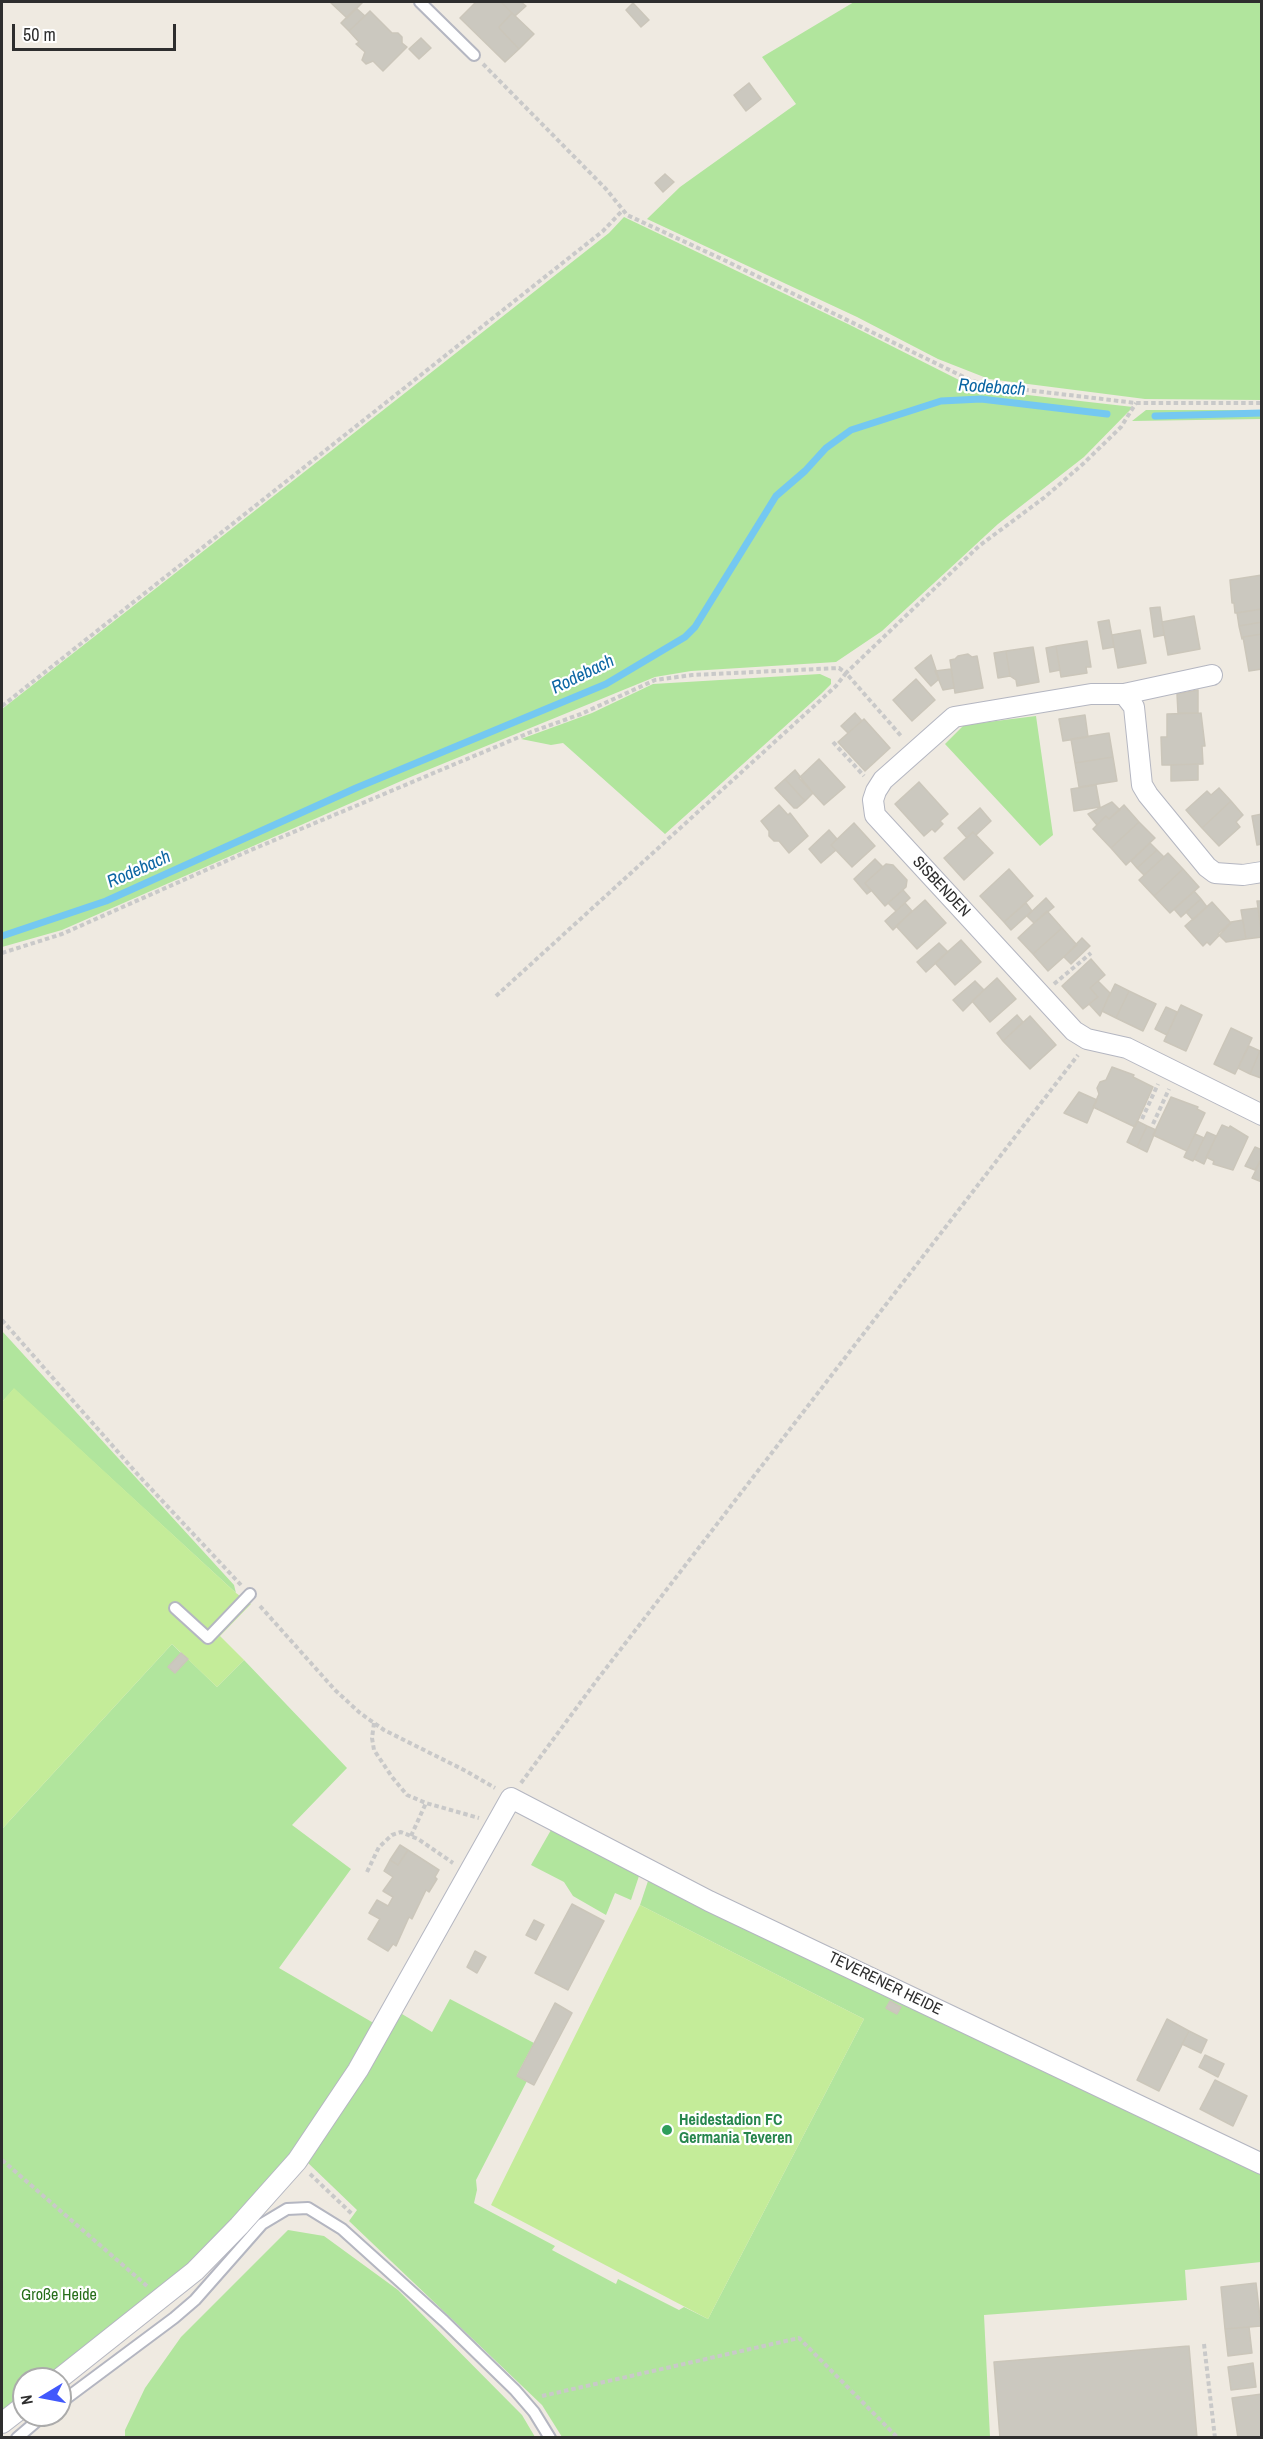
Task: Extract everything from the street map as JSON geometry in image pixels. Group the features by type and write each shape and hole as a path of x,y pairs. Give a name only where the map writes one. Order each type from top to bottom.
{"street":[{"path":"876,790 883,780 954,717 1091,694 1124,694 1212,675"},
{"path":"1124,694 1134,706 1142,785 1148,795 1207,867 1215,873 1242,875 1262,872"},
{"name":"SISBENDEN","path":"876,790 873,800 875,815 1074,1031 1087,1039 1127,1048 1262,1115"},
{"path":"72,2369 195,2271 297,2161 358,2070 511,1798"},
{"name":"TEVERENER HEIDE","path":"511,1798 709,1901 1262,2164"}],"lane":[{"path":"420,2 474,55"},
{"path":"175,1608 208,1638 250,1594"},
{"path":"72,2394 195,2300 262,2224 287,2209 308,2208 342,2229 444,2321 515,2390 534,2412 550,2438"},
{"path":"17,2438 30,2427"}],"path":[{"path":"474,55 606,189 627,215 968,379 984,385 1136,402 1262,404"},
{"path":"2,706 603,231 622,210"},
{"path":"496,996 836,686 846,673 979,546 1045,497 1084,463 1121,427 1136,402"},
{"path":"2,953 62,934 251,850 531,732 581,714 655,680 692,675 838,668 846,673 914,751"},
{"path":"833,741 876,790"},
{"path":"1041,995 1091,953"},
{"path":"2,1320 141,1478 250,1594 335,1690 384,1730 466,1771 511,1798 597,1680 1084,1047 1087,1039"},
{"path":"1142,1119 1172,1069"},
{"path":"1153,1124 1172,1069"},
{"path":"374,1723 372,1738 374,1750 381,1763 407,1795 426,1803 497,1823"},
{"path":"411,1836 426,1803"},
{"path":"367,1872 379,1847 392,1835 401,1832 446,1857 467,1875"},
{"path":"2,2160 161,2299"},
{"path":"297,2161 353,2215"},
{"path":"534,2388 543,2397 799,2338 898,2438"},
{"path":"1204,2344 1215,2438"}],"green space":[{"path":"854,2 1261,2 1261,400 1145,399 989,379 938,359 857,317 647,219 680,187 796,104 762,57"},
{"path":"624,217 850,325 967,384 1001,392 1133,407 1084,457 998,524 882,631 836,662 691,671 655,677 408,778 62,930 2,947 2,709 609,233"},
{"path":"1146,410 1261,410 1261,419 1132,421"},
{"path":"820,674 831,679 831,684 665,834 563,743 551,745 521,739 592,713 653,684"},
{"path":"1036,716 1053,835 1040,846 945,744 964,725"},
{"path":"2,1331 234,1585 236,1593 14,1389 2,1402"},
{"path":"14,1388 236,1593 251,1604 220,1636 244,1660 217,1687 172,1644 2,1829 2,1402"},
{"name":"Große Heide","path":"172,1644 181,1653 169,1667 188,1659 217,1687 244,1660 347,1768 292,1825 351,1869 279,1968 377,2025 292,2156 193,2266 68,2367 12,2367 12,2409 2,2417 2,1829"},
{"path":"551,1830 639,1876 631,1900 615,1893 606,1915 573,1896 564,1882 531,1865"},
{"path":"649,1878 1261,2171 1261,2262 1185,2270 1187,2300 984,2315 990,2437 562,2437 542,2405 349,2221 357,2210 306,2161 402,2014 432,2032 450,1999 534,2043 517,2075 527,2081 476,2180 477,2190 474,2203 555,2246 552,2250 616,2284 618,2279 679,2310 684,2307 708,2319 864,2019 640,1905"},
{"name":"Heidestadion FC Germania Teveren","path":"640,1905 864,2019 708,2319 491,2205"},
{"path":"288,2230 324,2236 398,2290 522,2415 535,2437 125,2437 125,2430 145,2388 181,2337"}],"building":[{"path":"330,2 363,2 347,18"},
{"path":"476,2 501,2 512,13 499,27 519,49 505,62 460,18"},
{"path":"501,2 521,2 526,6 515,16"},
{"path":"633,3 649,20 641,27 626,10"},
{"path":"356,8 365,16 349,31 341,23"},
{"path":"370,11 392,33 398,33 402,37 402,43 407,47 383,71 373,61 366,64 362,60 365,52 356,44 359,42 349,31"},
{"path":"512,13 534,34 519,49 499,27"},
{"path":"421,38 431,48 419,59 409,49"},
{"path":"749,83 761,99 746,111 734,95"},
{"path":"665,174 674,182 663,192 655,183"},
{"path":"1262,575 1262,609 1235,613 1230,580"},
{"path":"1160,607 1164,635 1154,637 1150,608"},
{"path":"1262,609 1262,622 1239,626 1237,613"},
{"path":"1194,616 1200,649 1168,655 1162,622"},
{"path":"1109,620 1114,647 1103,649 1098,622"},
{"path":"1262,622 1262,634 1242,639 1239,626"},
{"path":"1140,630 1146,663 1118,668 1112,635"},
{"path":"1262,634 1262,669 1249,671 1243,637"},
{"path":"1087,641 1091,667 1086,667 1087,673 1061,677 1056,646"},
{"path":"1056,646 1060,670 1050,672 1046,648"},
{"path":"1033,647 1039,682 1017,686 1016,680 1010,676 1006,651"},
{"path":"1006,651 1010,676 998,678 994,653"},
{"path":"968,654 972,657 977,656 983,688 955,693 950,660"},
{"path":"931,655 939,679 931,686 915,668"},
{"path":"951,669 954,688 943,690 935,671"},
{"path":"916,679 935,700 912,721 893,700"},
{"path":"1198,690 1198,713 1178,713 1177,694"},
{"path":"855,713 862,721 848,733 841,726"},
{"path":"1201,713 1205,746 1202,746 1203,764 1162,765 1161,737 1167,737 1167,714"},
{"path":"1085,715 1088,737 1063,741 1059,719"},
{"path":"864,719 890,748 865,771 838,742"},
{"path":"1109,733 1113,757 1075,763 1071,739"},
{"path":"1113,757 1117,781 1079,787 1075,763"},
{"path":"819,759 845,787 824,805 799,778"},
{"path":"1198,764 1198,780 1171,781 1171,765"},
{"path":"795,770 813,793 805,801 785,779"},
{"path":"785,779 805,801 797,808 794,808 775,788"},
{"path":"919,782 948,814 940,821 943,824 935,832 932,829 924,836 895,804"},
{"path":"1096,785 1100,807 1074,811 1071,789"},
{"path":"1219,788 1231,801 1202,828 1186,810 1207,791 1211,795"},
{"path":"1231,801 1243,815 1236,822 1240,827 1219,846 1202,828"},
{"path":"1112,802 1120,810 1109,819 1106,816 1097,825 1088,814"},
{"path":"779,805 788,815 790,813 808,836 789,853 779,841 774,841 769,836 769,831 761,821"},
{"path":"1124,805 1139,822 1111,848 1093,829 1106,816 1109,819"},
{"path":"980,808 991,821 976,835 973,832 967,838 958,828"},
{"path":"1262,814 1262,844 1257,845 1252,816"},
{"path":"1139,822 1155,838 1126,865 1111,848"},
{"path":"854,823 875,846 852,867 831,845"},
{"path":"829,830 837,839 831,845 836,850 821,863 809,849"},
{"path":"973,832 993,853 964,880 944,858"},
{"path":"1150,843 1157,850 1137,868 1131,861"},
{"path":"1157,850 1164,857 1144,875 1137,868"},
{"path":"1168,853 1183,869 1154,896 1139,880"},
{"path":"875,859 883,867 865,883 871,891 867,894 854,879"},
{"path":"886,864 893,865 907,880 906,887 885,906 865,883"},
{"path":"1009,869 1033,896 1004,922 980,896"},
{"path":"1183,869 1199,887 1170,913 1154,896"},
{"path":"903,890 910,898 896,911 888,903"},
{"path":"1194,891 1201,899 1181,917 1174,909"},
{"path":"1046,898 1054,907 1034,923 1027,916"},
{"path":"1201,899 1207,907 1193,920 1186,912"},
{"path":"925,900 946,923 917,949 896,926"},
{"path":"1257,901 1262,901 1262,932 1258,908"},
{"path":"1212,902 1231,923 1210,945 1207,942 1203,946 1185,926"},
{"path":"905,903 912,911 893,930 885,921"},
{"path":"1026,903 1032,911 1011,930 1004,922"},
{"path":"1258,908 1262,937 1246,939 1241,910"},
{"path":"1047,911 1062,928 1033,954 1018,938"},
{"path":"1243,920 1246,939 1226,942 1218,934 1231,922"},
{"path":"1062,928 1077,945 1048,971 1033,954"},
{"path":"1082,938 1090,946 1071,964 1064,957"},
{"path":"961,940 981,962 955,985 935,963"},
{"path":"939,943 948,952 926,972 917,962"},
{"path":"1091,959 1105,975 1090,988 1098,997 1083,1009 1062,986"},
{"path":"997,978 1016,999 990,1022 972,1001"},
{"path":"975,981 984,990 963,1011 953,1000"},
{"path":"1098,981 1110,993 1100,1016 1089,1004 1098,997 1090,988"},
{"path":"1115,984 1129,991 1116,1018 1102,1011"},
{"path":"1129,991 1156,1004 1143,1031 1116,1018"},
{"path":"1181,1005 1202,1015 1186,1051 1164,1041"},
{"path":"1166,1007 1177,1012 1167,1035 1155,1029"},
{"path":"1017,1015 1023,1022 1003,1041 997,1033"},
{"path":"1030,1016 1056,1045 1030,1069 1003,1041"},
{"path":"1231,1028 1252,1038 1235,1074 1214,1064"},
{"path":"1249,1046 1260,1051 1250,1074 1238,1068"},
{"path":"1260,1051 1262,1052 1261,1078 1250,1074"},
{"path":"1112,1067 1134,1075 1133,1077 1153,1087 1135,1127 1093,1107 1099,1094 1097,1088 1100,1082 1106,1080"},
{"path":"1079,1092 1097,1100 1087,1123 1064,1113"},
{"path":"1171,1097 1198,1107 1197,1109 1205,1113 1187,1151 1153,1135"},
{"path":"1137,1121 1147,1126 1137,1147 1127,1142"},
{"path":"1222,1125 1229,1128 1230,1126 1248,1137 1233,1170 1213,1164 1214,1161 1206,1157"},
{"path":"1147,1126 1156,1130 1147,1152 1137,1147"},
{"path":"1207,1132 1216,1136 1204,1164 1194,1159"},
{"path":"1195,1134 1204,1138 1193,1161 1184,1157"},
{"path":"1255,1147 1262,1150 1262,1158 1255,1170 1245,1166"},
{"path":"1262,1158 1262,1182 1252,1178"},
{"path":"181,1653 188,1659 175,1673 168,1667"},
{"path":"400,1845 408,1850 398,1865 390,1860"},
{"path":"408,1850 439,1870 435,1877 437,1879 429,1892 426,1890 412,1919 409,1917 396,1946 393,1944 388,1951 368,1939 380,1919 369,1913 377,1900 388,1906 393,1897 383,1891 393,1877 384,1871 390,1860 398,1865"},
{"path":"572,1904 604,1921 568,1990 535,1973"},
{"path":"534,1920 544,1925 536,1940 526,1935"},
{"path":"475,1951 486,1957 477,1973 467,1967"},
{"path":"890,2001 901,2007 897,2014 886,2008"},
{"path":"555,2003 572,2013 534,2085 517,2076"},
{"path":"1167,2019 1189,2031 1159,2091 1137,2080"},
{"path":"1189,2031 1207,2040 1201,2053 1182,2044"},
{"path":"1205,2055 1224,2064 1218,2077 1199,2067"},
{"path":"1215,2080 1247,2096 1233,2126 1200,2109"},
{"path":"1256,2283 1261,2326 1225,2329 1221,2287"},
{"path":"1249,2327 1252,2353 1228,2356 1225,2329"},
{"path":"1189,2346 1197,2438 1000,2438 994,2362"},
{"path":"1253,2363 1256,2387 1231,2390 1228,2367"},
{"path":"1262,2394 1262,2438 1238,2438 1232,2398"}],"waterway":[{"name":"Rodebach","path":"2,936 106,901 356,788 606,684 685,637 695,627 776,496 805,471 826,448 851,430 941,401 981,399 1107,414"},
{"name":"Rodebach","path":"1155,416 1262,413"}],"place":[{"name":"Heidestadion FC Germania Teveren","path":"667,2130"}]}
